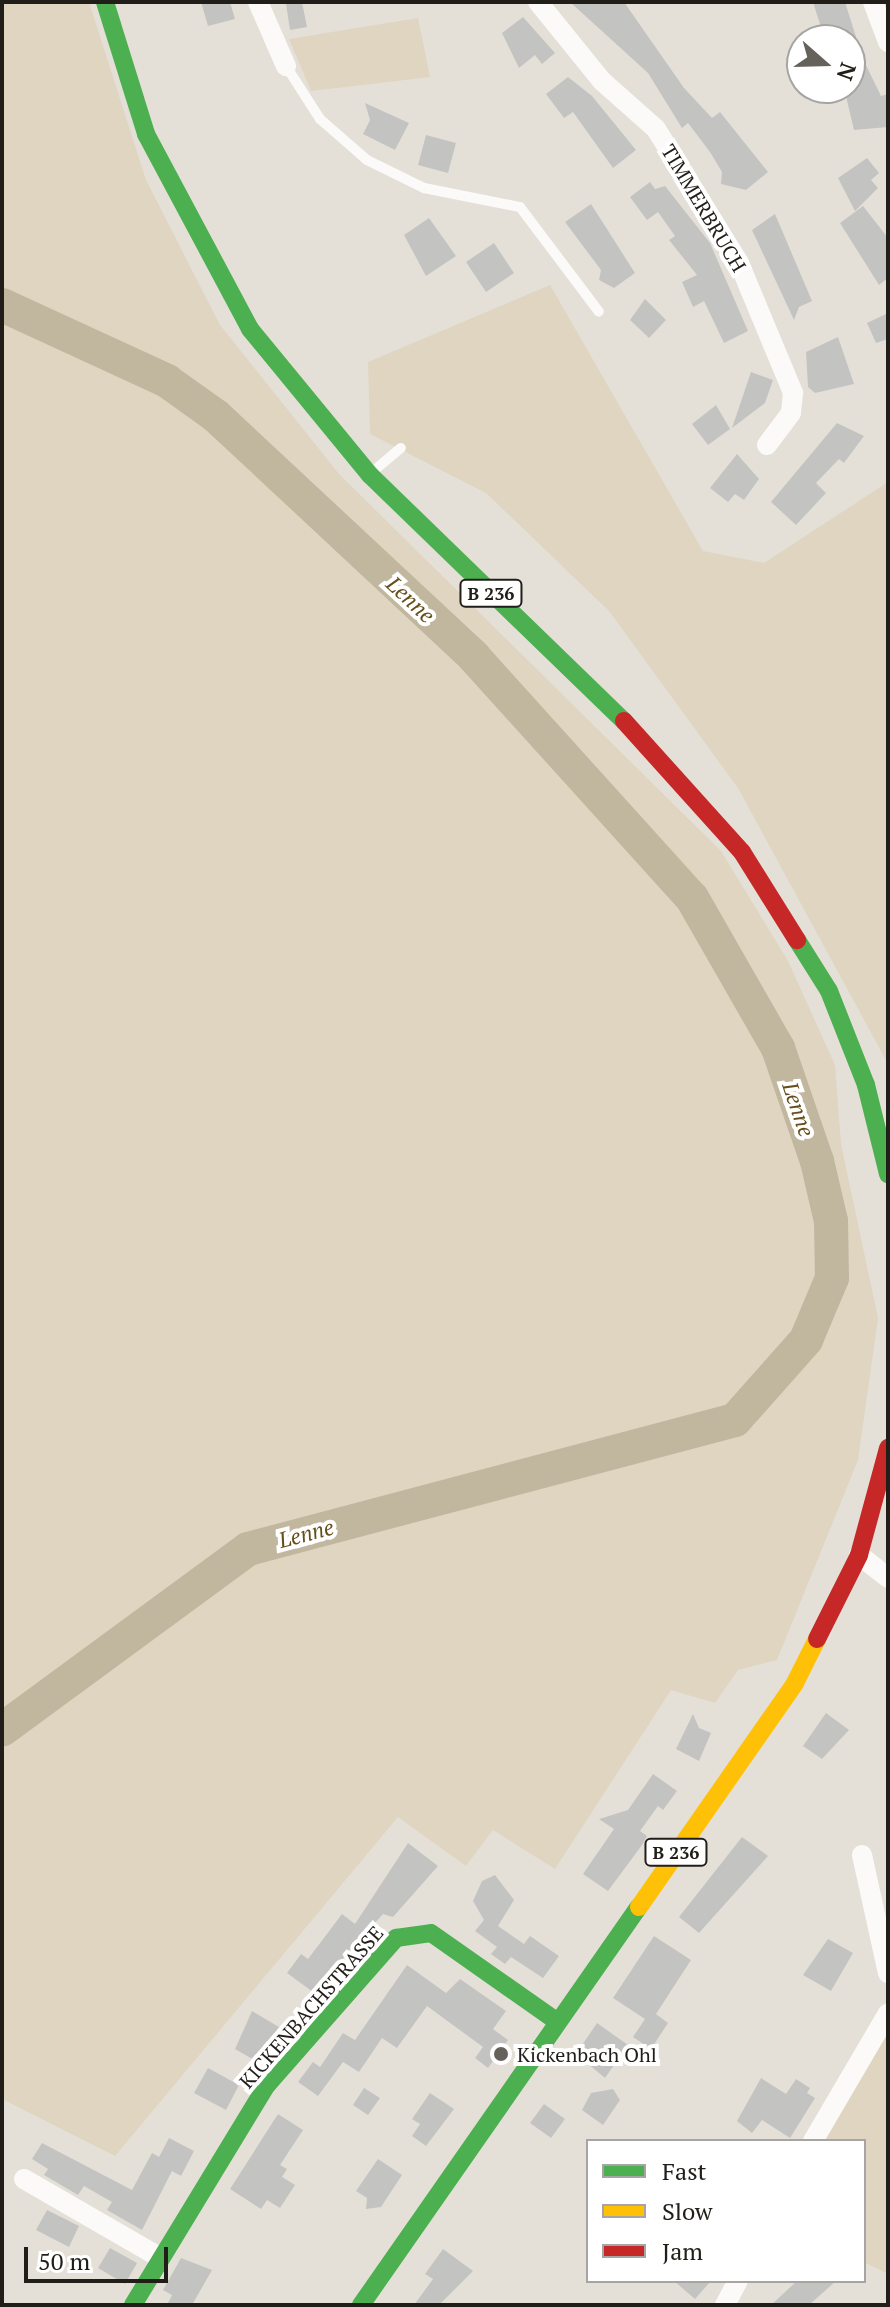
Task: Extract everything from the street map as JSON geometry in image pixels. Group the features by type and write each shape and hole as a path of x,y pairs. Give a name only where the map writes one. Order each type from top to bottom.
{"main road":[{"name":"B 236","path":"105,2 146,134 198,243 282,373 370,475 664,760 742,852 829,991 866,1085 888,1174"},
{"name":"B 236","path":"361,2305 556,2021 795,1683 859,1555 888,1448"},
{"name":"KICKENBACHSTRASSE","path":"133,2305 159,2257 267,2085 396,1938 431,1933 556,2021"}],"street":[{"path":"258,2 286,66"},
{"name":"TIMMERBRUCH","path":"538,2 602,81 656,129 739,263 793,393 791,413 767,445"},
{"path":"873,2 888,42"},
{"path":"859,1555 888,1578"},
{"path":"862,1855 888,1973"},
{"path":"814,2139 888,2013"},
{"path":"24,2179 159,2257"},
{"path":"725,2305 737,2283"}],"lane":[{"path":"286,66 320,119 367,160 437,192 520,207 599,312"},
{"path":"370,475 401,448"}],"shaded area":[{"path":"2,2 89,2 146,180 220,325 339,474 721,851 788,961 835,1065 841,1144 878,1318 858,1460 777,1660 738,1670 715,1703 671,1690 555,1869 493,1830 466,1866 398,1817 115,2156 2,2099"},
{"path":"418,18 430,77 311,91 289,39"},
{"path":"550,285 703,551 764,563 888,482 888,1064 738,788 609,611 486,493 370,434 368,362"},
{"path":"888,2031 888,2274 866,2263 866,2139 826,2139"}],"building":[{"path":"201,2 230,2 235,19 208,26"},
{"path":"302,2 307,27 290,30 286,4"},
{"path":"570,2 624,2 684,88 712,118 720,112 768,172 746,190 721,184 722,172 710,152 688,123 682,128 648,73"},
{"path":"813,2 845,2 852,24 820,24"},
{"path":"523,17 555,53 542,64 535,55 519,68 502,33"},
{"path":"866,65 881,96 888,94 888,127 854,130 848,104 866,104"},
{"path":"568,77 592,96 636,150 613,168 573,112 564,118 546,94"},
{"path":"365,103 409,123 395,150 363,134 370,120"},
{"path":"426,135 456,143 448,173 418,165"},
{"path":"867,158 879,173 871,180 878,188 855,211 838,178"},
{"path":"650,182 655,189 665,186 710,243 748,331 724,343 704,301 693,307 682,282 697,275 669,240 675,236 658,212 647,220 630,197"},
{"path":"591,204 635,273 614,288 599,280 601,270 565,222"},
{"path":"863,206 888,238 888,278 879,285 840,223"},
{"path":"775,214 812,301 799,307 794,320 752,230"},
{"path":"429,218 456,256 426,276 404,235"},
{"path":"494,243 514,273 486,292 466,262"},
{"path":"645,299 666,320 649,338 630,320"},
{"path":"888,313 888,339 876,343 867,323"},
{"path":"838,337 854,384 815,393 808,387 806,352"},
{"path":"751,372 773,380 765,403 732,428"},
{"path":"716,405 730,429 708,445 692,424"},
{"path":"837,423 864,436 844,463 839,459 816,483 826,493 796,525 771,502"},
{"path":"737,454 759,479 744,500 735,494 728,502 710,488"},
{"path":"826,1713 849,1730 822,1759 803,1746"},
{"path":"693,1714 699,1728 711,1733 699,1761 676,1749"},
{"path":"653,1774 677,1791 663,1810 658,1806 640,1831 647,1836 608,1891 583,1874 614,1829 599,1819 628,1810"},
{"path":"742,1837 768,1856 699,1933 679,1917"},
{"path":"408,1843 438,1866 393,1917 383,1914 313,1992 287,1973 301,1954 308,1959 342,1914 355,1924"},
{"path":"495,1875 514,1900 498,1926 524,1944 530,1936 559,1956 543,1978 511,1957 505,1964 491,1954 497,1947 475,1931 484,1920 473,1901 482,1881"},
{"path":"654,1936 691,1960 656,2014 668,2023 651,2049 633,2037 645,2019 613,1998"},
{"path":"828,1939 853,1953 831,1991 803,1975"},
{"path":"407,1965 446,1993 460,1979 506,2011 493,2029 508,2040 488,2068 475,2058 483,2047 427,2006 397,2048 382,2038 359,2072 343,2062 318,2096 298,2082 313,2062 320,2067 343,2033 355,2040"},
{"path":"252,2011 279,2027 256,2061 235,2049"},
{"path":"597,2023 628,2045 605,2078 576,2054"},
{"path":"208,2068 239,2085 226,2110 194,2093"},
{"path":"761,2078 786,2094 796,2079 810,2088 807,2093 815,2098 790,2138 762,2120 752,2133 737,2121"},
{"path":"364,2088 380,2098 368,2115 353,2105"},
{"path":"613,2089 620,2100 603,2125 582,2110 591,2093"},
{"path":"430,2093 454,2109 426,2146 412,2136 420,2124 412,2119"},
{"path":"544,2104 565,2119 551,2138 530,2123"},
{"path":"278,2114 303,2130 280,2165 287,2169 282,2177 295,2185 280,2208 267,2200 261,2209 230,2189"},
{"path":"169,2138 194,2151 181,2176 172,2171 142,2230 107,2210 112,2202 84,2186 78,2195 44,2175 48,2169 32,2159 42,2143 132,2190 152,2153 159,2157"},
{"path":"378,2159 402,2175 381,2207 366,2209 367,2198 356,2191"},
{"path":"47,2210 79,2226 69,2247 36,2230"},
{"path":"110,2248 137,2263 125,2284 98,2268"},
{"path":"443,2249 473,2271 439,2305 414,2305 433,2279 425,2274"},
{"path":"181,2258 212,2270 192,2305 167,2305 172,2295 163,2290"},
{"path":"676,2283 709,2283 695,2299"},
{"path":"795,2283 834,2283 809,2305 771,2305"}],"waterway":[{"name":"Lenne","path":"2,305 167,381 216,416 474,657 692,898 778,1048 817,1161 831,1221 832,1278 806,1340 735,1420 248,1549 2,1730"}],"traffic: fast":[{"path":"105,2 146,134 250,329 370,475 624,721"},
{"path":"797,940 829,991 866,1085 888,1174"},
{"path":"361,2305 639,1907"},
{"path":"133,2305 267,2085 396,1938 431,1933 556,2021"}],"traffic: slow":[{"path":"639,1907 795,1683 817,1639"}],"traffic: jam":[{"path":"624,721 742,852 797,940"},
{"path":"817,1639 859,1555 888,1448"}],"place":[{"name":"Kickenbach Ohl","path":"501,2054"}]}
